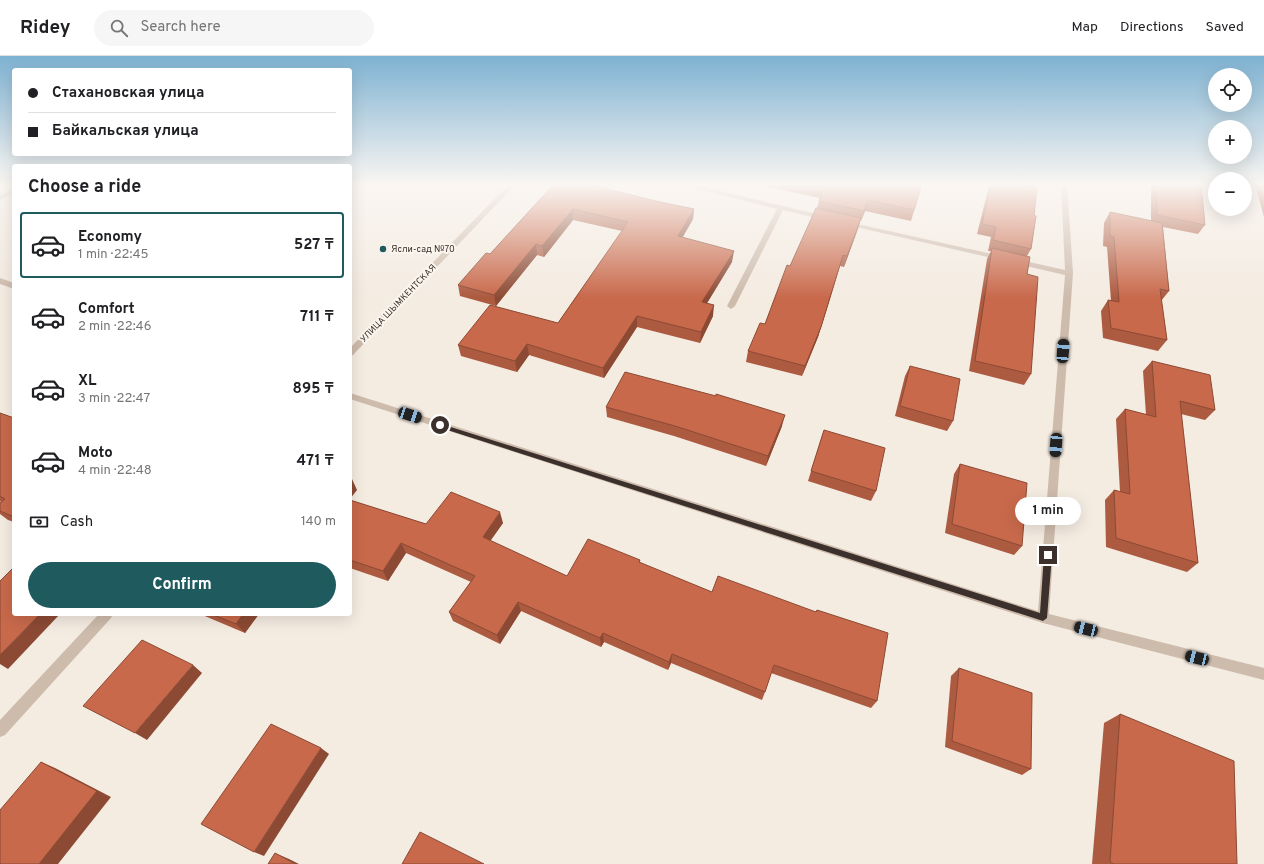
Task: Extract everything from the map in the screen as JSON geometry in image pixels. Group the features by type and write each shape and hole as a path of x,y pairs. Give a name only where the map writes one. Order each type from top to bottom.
{"street":[{"name":"УЛИЦА ШЫМКЕНТСКАЯ","path":"352,351 477,222"},
{"path":"731,306 774,222"},
{"path":"842,222 1069,273"},
{"path":"1043,618 1069,273 1066,222"},
{"path":"0,281 12,285"},
{"path":"352,397 1043,618 1264,674"},
{"path":"0,730 105,616"}],"building":[{"path":"520,222 562,222 542,246 536,244 494,295 458,285 486,253 490,254"},
{"path":"627,222 686,222 678,236 734,251 702,302 714,305 701,332 637,316 603,368 527,344 515,361 458,345 490,305 558,323 628,222"},
{"path":"810,222 860,222 847,256 843,255 821,327 805,366 748,351 760,323 765,324 787,265 790,266"},
{"path":"983,222 1035,222 1031,249 993,240 996,227 982,224"},
{"path":"1110,222 1162,223 1169,291 1160,289 1167,340 1111,328 1108,300 1119,302 1114,237 1110,236"},
{"path":"1189,222 1205,222 1205,225"},
{"path":"992,248 1030,257 1027,274 1038,277 1031,374 975,361"},
{"path":"1152,361 1210,375 1215,410 1180,401 1198,563 1116,538 1114,490 1130,494 1125,409 1156,417"},
{"path":"910,366 960,379 953,421 900,406"},
{"path":"625,372 716,396 716,394 785,415 768,456 675,426 606,407"},
{"path":"0,413 12,417 12,516 0,511 0,503 5,499 0,496"},
{"path":"824,430 885,448 876,491 811,471"},
{"path":"960,464 1027,483 1022,546 952,524"},
{"path":"451,492 500,512 483,537 567,576 588,539 712,592 718,576 816,612 817,610 888,633 877,701 774,665 765,692 672,654 669,662 603,633 600,638 518,602 497,635 449,612 475,576 401,543 383,571 352,561 352,501 426,524"},
{"path":"12,569 12,616 38,616 0,655 0,581"},
{"path":"216,616 242,616 236,624"},
{"path":"142,640 193,665 135,733 83,706"},
{"path":"959,668 1032,693 1031,769 952,741"},
{"path":"1120,714 1234,761 1237,864 1114,864 1110,862"},
{"path":"271,724 321,748 254,852 201,824"},
{"path":"41,762 97,791 39,864 0,864 0,810"},
{"path":"420,832 484,864 402,864"},
{"path":"275,853 295,864 268,864"}],"place":[{"name":"Ясли-сад №70","path":"383,249"}],"route":[{"path":"440,425 1043,618 1048,555"}]}
